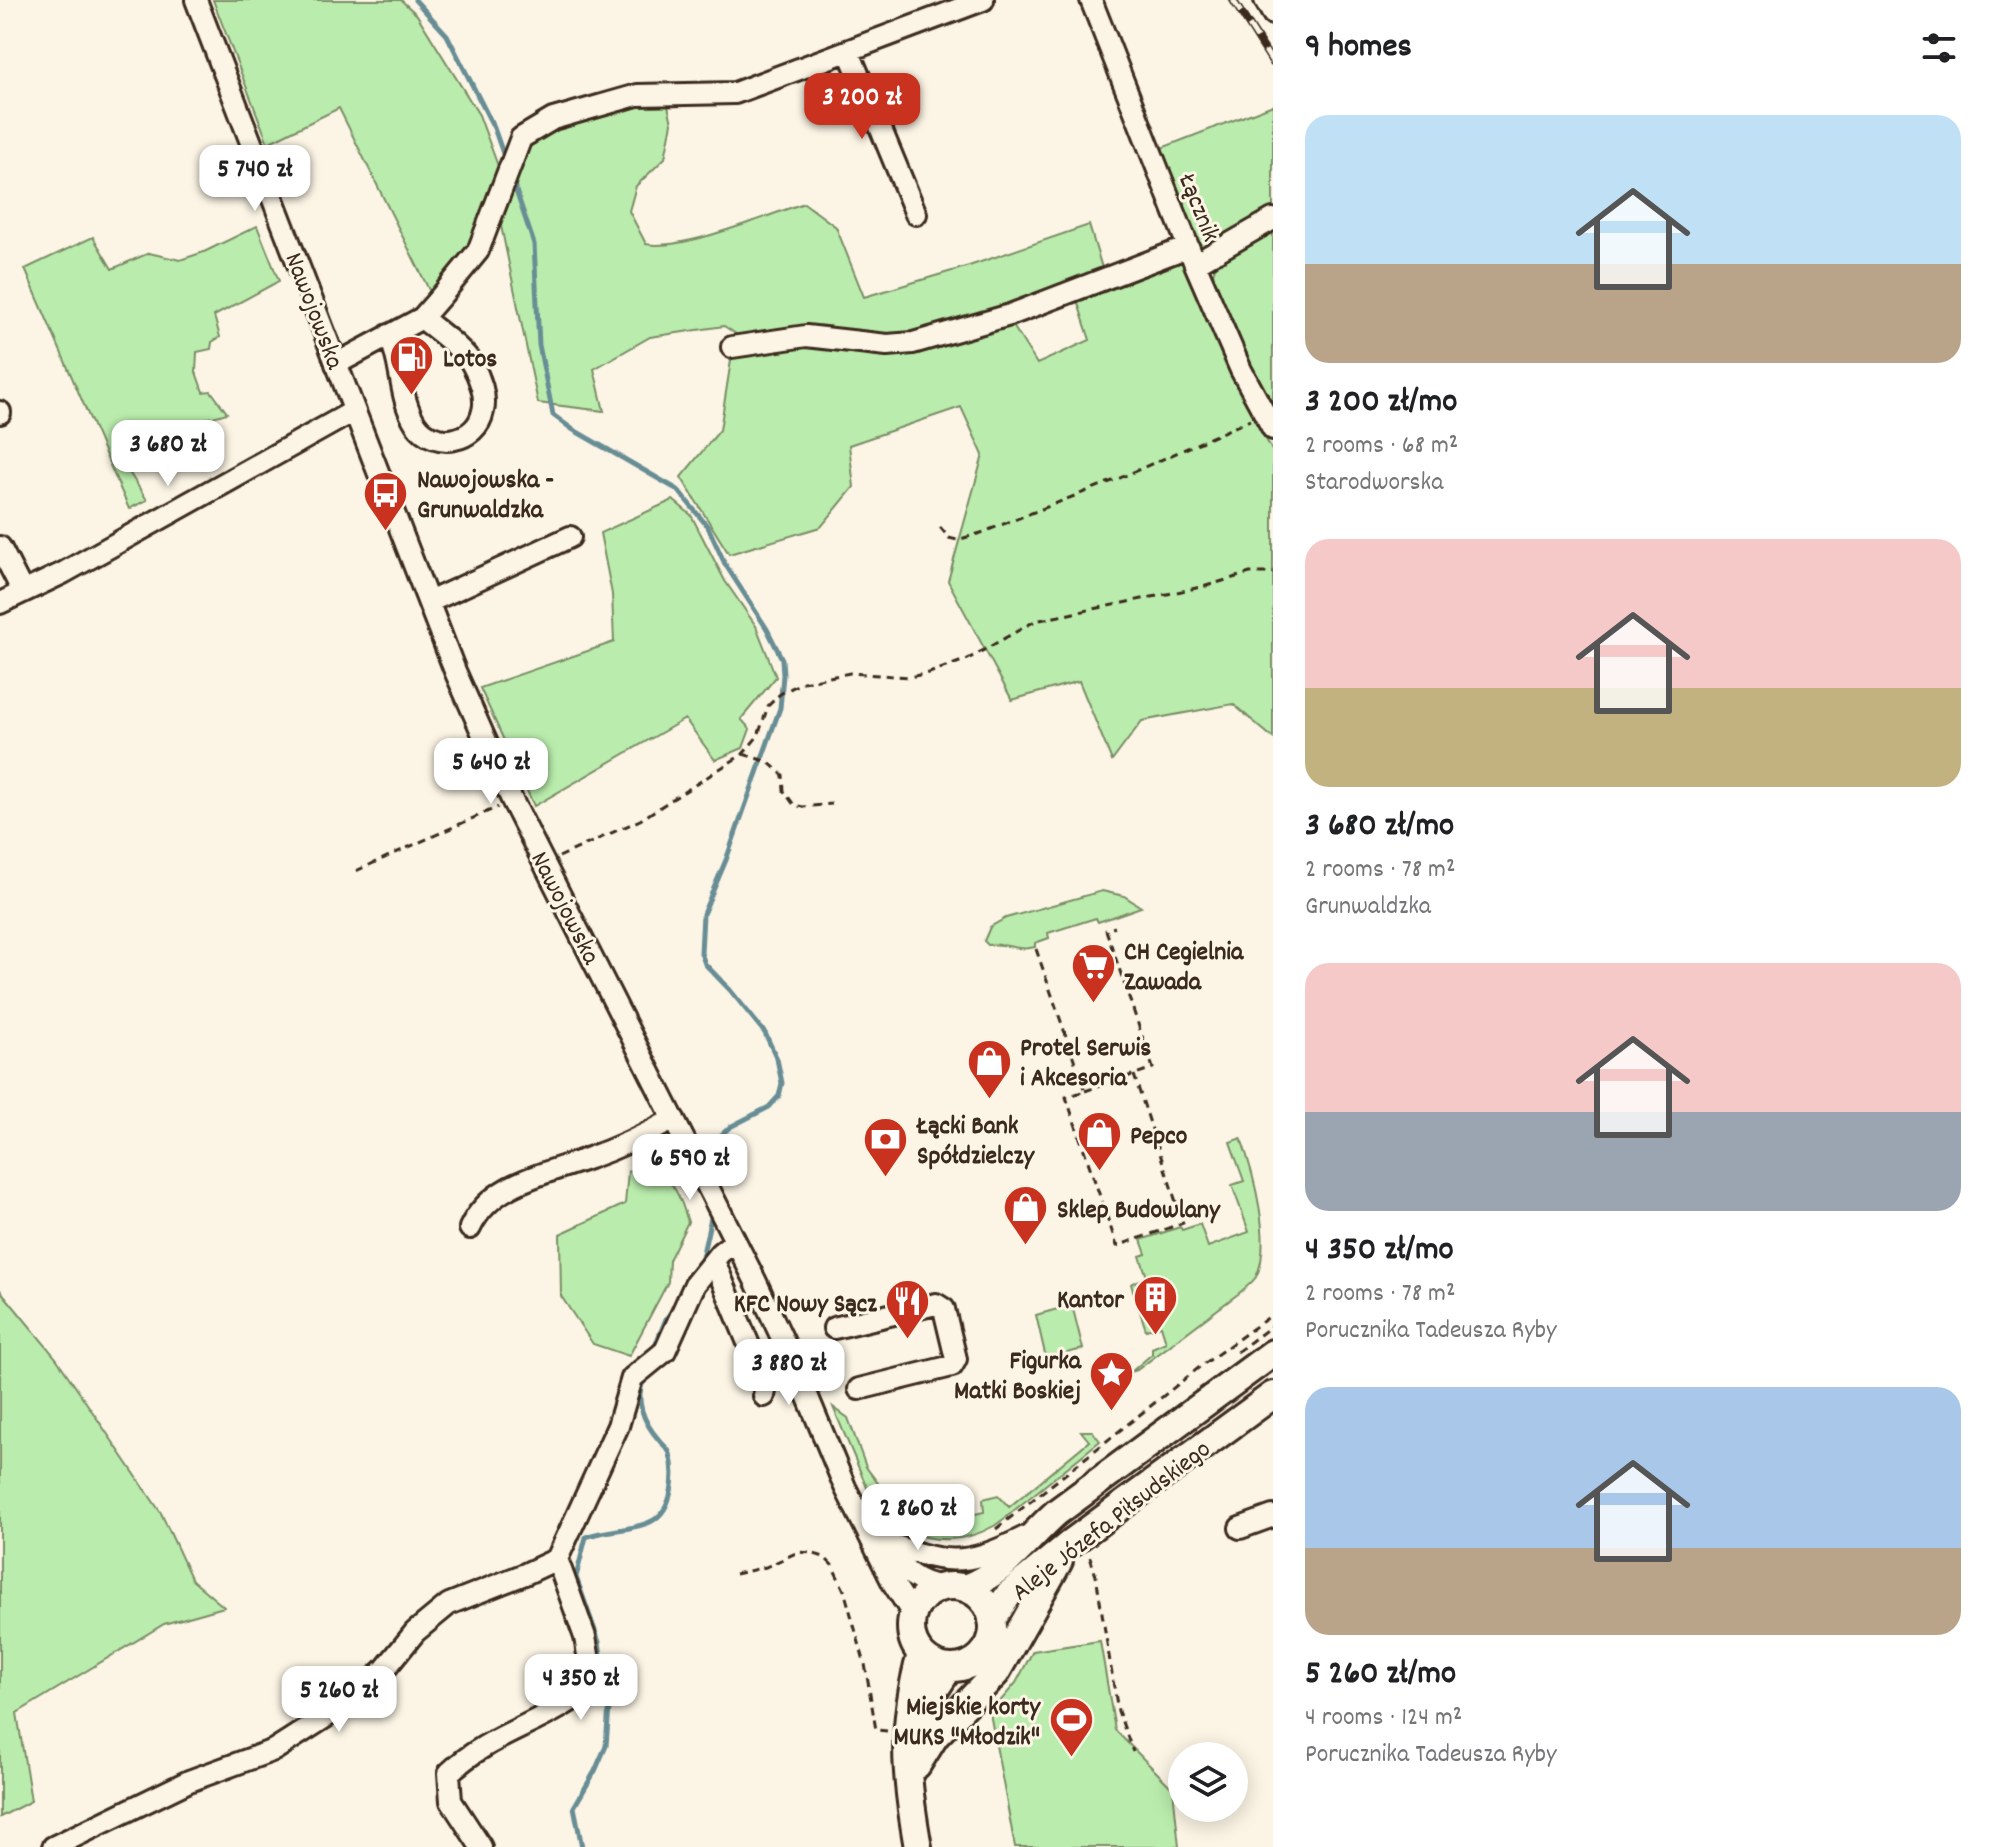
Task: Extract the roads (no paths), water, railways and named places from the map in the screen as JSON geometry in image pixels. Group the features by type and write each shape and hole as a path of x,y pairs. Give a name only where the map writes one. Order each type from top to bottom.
{"main road":[{"name":"Aleje Józefa Piłsudskiego","path":"955,1588 984,1581 998,1571 1033,1533 1124,1461 1273,1353"},
{"name":"Aleje Józefa Piłsudskiego","path":"992,1620 1009,1594 1077,1538 1273,1395"},
{"path":"908,1794 917,1765 935,1736 996,1673 1051,1573 1077,1538"},
{"path":"955,1588 983,1600 993,1630 986,1650 970,1664 949,1668 929,1661 921,1654 911,1635 913,1614 925,1596 955,1588"},
{"path":"918,1847 908,1794 906,1731 912,1686 921,1654"},
{"path":"917,1765 916,1740 920,1722 935,1688 949,1668"}],"street":[{"name":"Nawojowska","path":"196,0 455,671 512,800 735,1241 795,1366 845,1487 874,1535 893,1583 913,1614"},
{"path":"336,364 422,318 478,251 521,138 553,119 637,95 735,93 983,0"},
{"name":"Łącznik","path":"1091,0 1192,255 1241,370 1269,421"},
{"path":"1265,0 1273,14"},
{"path":"849,52 916,214"},
{"path":"732,347 806,336 887,345 913,343 1010,315 1192,255 1273,219"},
{"path":"389,335 400,369 400,385 417,425 441,440 460,438 476,427 481,418 484,409 482,390 471,361 422,318"},
{"path":"0,603 63,573 354,411"},
{"path":"429,602 570,537"},
{"path":"0,547 23,592"},
{"path":"470,1228 488,1200 511,1186 592,1157 674,1119"},
{"path":"53,1847 189,1781 274,1750 349,1702 385,1669 415,1632 449,1604 557,1559 618,1426 632,1378 665,1351 695,1284 735,1241"},
{"path":"714,1261 766,1386 764,1396"},
{"path":"834,1328 936,1304 944,1309 956,1359 952,1366 859,1389"},
{"path":"1240,1528 1273,1516"},
{"path":"874,1535 918,1555 945,1560 989,1554 1033,1533"},
{"name":"Nawojowska","path":"874,1535 912,1577 929,1585 955,1588"},
{"path":"481,1847 451,1801 449,1773 469,1754 575,1700 593,1684 585,1637 557,1559"}],"waterway":[{"path":"415,0 447,35 494,128 506,162"},
{"path":"512,179 534,244 539,345 553,415 678,490 708,527 725,564 767,629 782,659 780,708 726,860 703,914 701,953 705,964 765,1033 777,1059 782,1083 779,1096 769,1107 730,1127 719,1137 721,1151 717,1188"},
{"path":"701,1262 713,1209"},
{"path":"652,1353 666,1319 676,1305"},
{"path":"582,1847 574,1807 606,1746 609,1706 599,1642 576,1577 586,1537 652,1521 665,1509 669,1500 672,1462 642,1410 640,1394 645,1378"}],"railway":[{"path":"1233,0 1273,63"}],"place":[{"name":"Lotos","path":"412,396"},
{"name":"Nawojowska - Grunwaldzka","path":"386,532"},
{"name":"CH Cegielnia Zawada","path":"1093,1004"},
{"name":"Protel Serwis i Akcesoria","path":"989,1100"},
{"name":"Pepco","path":"1099,1173"},
{"name":"Łącki Bank Spółdzielczy","path":"886,1178"},
{"name":"Sklep Budowlany","path":"1026,1247"},
{"name":"Kantor","path":"1155,1337"},
{"name":"KFC Nowy Sącz","path":"908,1341"},
{"name":"Figurka Matki Boskiej","path":"1112,1413"},
{"name":"Miejskie korty MUKS \"Młodzik\"","path":"1071,1759"}]}
